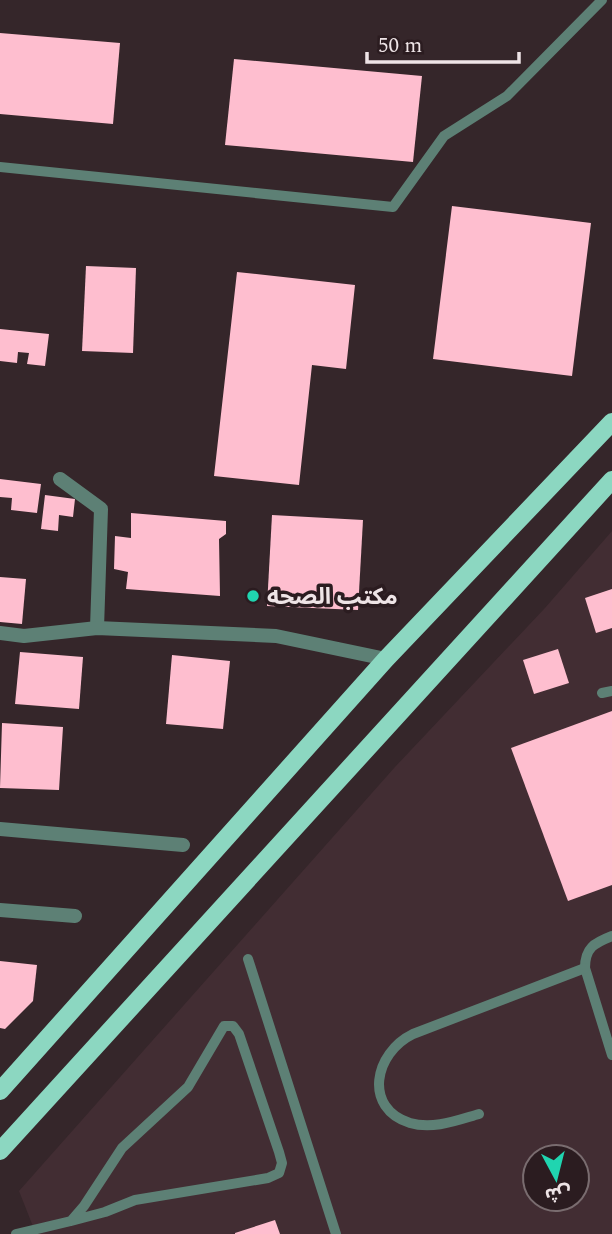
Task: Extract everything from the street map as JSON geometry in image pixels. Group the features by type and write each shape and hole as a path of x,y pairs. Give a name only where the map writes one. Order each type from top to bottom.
{"main road":[{"path":"2,1087 386,659 612,422"},
{"path":"0,1151 612,480"}],"street":[{"path":"60,479 101,509 97,628"},
{"path":"0,633 24,636 97,628 276,636 386,659"},
{"path":"0,828 183,845"},
{"path":"0,910 75,916"}],"lane":[{"path":"0,167 393,208 444,136 507,96 602,0"},
{"path":"612,936 593,944 585,955 585,968 612,1055"},
{"path":"248,959 336,1234"},
{"path":"479,1114 425,1126 409,1123 395,1114 384,1101 379,1085 380,1069 386,1053 398,1041 413,1034 585,968"},
{"path":"16,1234 88,1218 135,1200 279,1174 282,1163 279,1152 239,1034 233,1026 224,1026 206,1062 188,1087 122,1149 85,1206 71,1221"}],"shaded area":[{"path":"612,531 612,1234 36,1234 19,1191 395,767 545,608"}],"building":[{"path":"0,33 120,43 113,124 0,114"},
{"path":"234,59 422,76 413,162 225,145"},
{"path":"452,206 591,223 572,376 433,359"},
{"path":"86,266 136,268 133,353 82,351"},
{"path":"237,272 355,285 346,369 312,365 299,485 214,476"},
{"path":"0,329 49,334 45,366 27,364 29,353 18,352 17,363 0,361"},
{"path":"0,479 41,484 37,513 11,510 12,498 0,497"},
{"path":"45,495 75,499 73,517 59,515 58,531 41,529"},
{"path":"131,513 226,521 226,534 219,539 220,596 126,589 128,572 114,569 115,536 131,538"},
{"path":"272,515 363,520 358,610 267,606"},
{"path":"0,577 26,579 22,624 0,622"},
{"path":"612,589 612,628 596,633 585,598"},
{"path":"558,649 569,683 534,694 523,660"},
{"path":"20,652 83,657 79,709 15,704"},
{"path":"172,655 230,661 223,729 166,724"},
{"path":"612,711 612,885 568,901 511,748"},
{"path":"2,723 63,727 59,790 0,788"},
{"path":"0,961 37,965 33,1001 5,1029 0,1028"},
{"path":"275,1220 280,1234 235,1234 235,1233"}],"place":[{"name":"مكتب الصحه","path":"253,596"}]}
